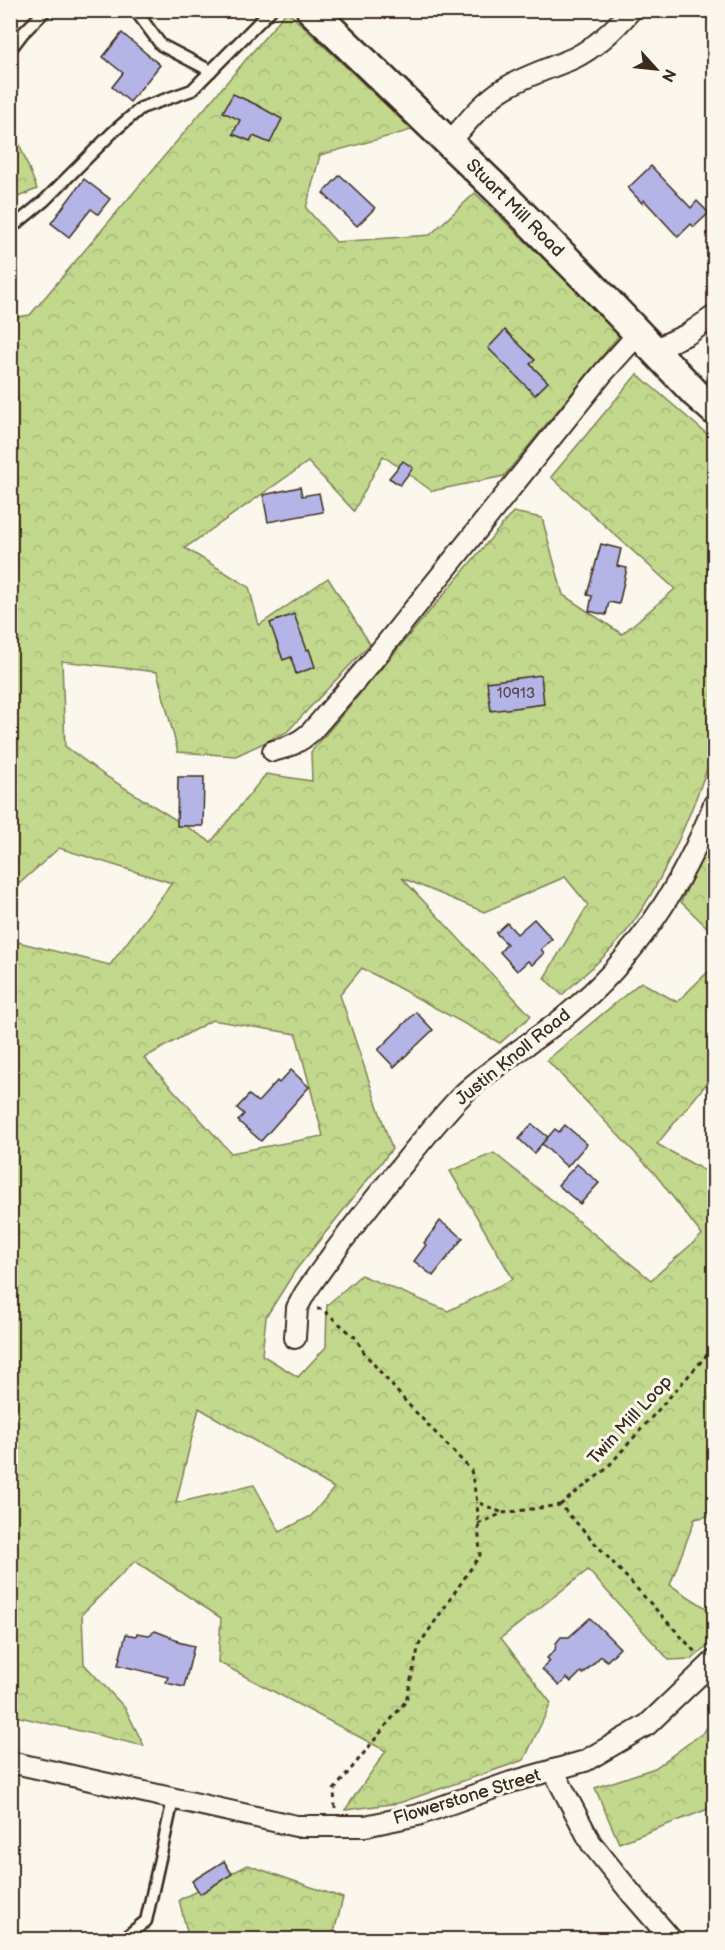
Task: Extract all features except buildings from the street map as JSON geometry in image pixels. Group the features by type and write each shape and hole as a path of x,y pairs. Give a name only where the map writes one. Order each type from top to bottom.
{"main road":[{"name":"Stuart Mill Road","path":"311,10 579,272 714,410"}],"street":[{"path":"448,143 484,104 503,89 523,78 575,57 616,28 631,10"},
{"path":"273,751 287,748 305,737 369,665 603,373 645,342 688,334 714,316"},
{"name":"Justin Knoll Road","path":"295,1338 297,1308 307,1290 363,1213 441,1117 495,1067 567,1015 629,953 654,921 676,885 693,854 714,804"},
{"name":"Flowerstone Street","path":"10,1762 296,1826 365,1826 418,1815 511,1782 585,1761 647,1725 711,1664"},
{"path":"553,1770 591,1842 672,1940"}],"lane":[{"path":"10,50 46,10"},
{"path":"135,10 161,45 211,71"},
{"path":"10,229 44,201 113,132 141,108 192,90 271,10"},
{"path":"122,1940 146,1921 173,1800"}],"path":[{"path":"297,1308 322,1309 356,1338 365,1354 407,1403 471,1470 477,1502 480,1555 419,1645 406,1701 334,1790 336,1826"},
{"name":"Twin Mill Loop","path":"560,1505 605,1470 714,1347"},
{"path":"477,1502 503,1513"},
{"path":"478,1524 503,1513 560,1505 711,1664"}],"green space":[{"path":"287,11 412,130 320,155 306,208 336,242 430,235 475,193 621,333 504,476 432,491 383,456 354,511 308,462 185,548 249,587 259,625 328,578 370,644 287,732 236,756 178,752 157,672 62,661 65,746 104,775 211,842 266,774 312,781 311,752 513,512 542,518 563,595 622,634 675,589 551,477 637,374 714,440 714,750 675,848 651,895 622,937 601,960 562,995 544,978 588,905 565,877 484,912 402,878 531,1016 500,1043 362,968 340,995 392,1149 295,1271 266,1317 262,1355 298,1377 326,1347 327,1305 361,1275 448,1311 513,1279 450,1171 494,1153 651,1280 702,1235 655,1174 547,1060 641,982 677,1002 714,966 714,1078 712,1077 657,1144 714,1176 714,1515 695,1519 670,1585 714,1613 714,1641 692,1659 669,1660 588,1570 501,1638 551,1703 524,1760 399,1803 345,1810 386,1751 218,1662 221,1618 135,1561 82,1614 84,1664 125,1708 144,1746 11,1715 10,940 110,965 172,883 59,848 11,891 11,318 30,315","holes":["212,1020 296,1034 323,1136 231,1153 144,1058","199,1408 334,1488 311,1516 280,1532 254,1485 176,1503"]},
{"path":"10,120 37,189 11,200 10,200"},
{"path":"714,831 714,934 681,902"},
{"path":"714,1716 714,1802 708,1809 619,1843 595,1788 655,1768 704,1732"},
{"path":"248,1865 343,1898 332,1940 189,1939 179,1900"}]}
